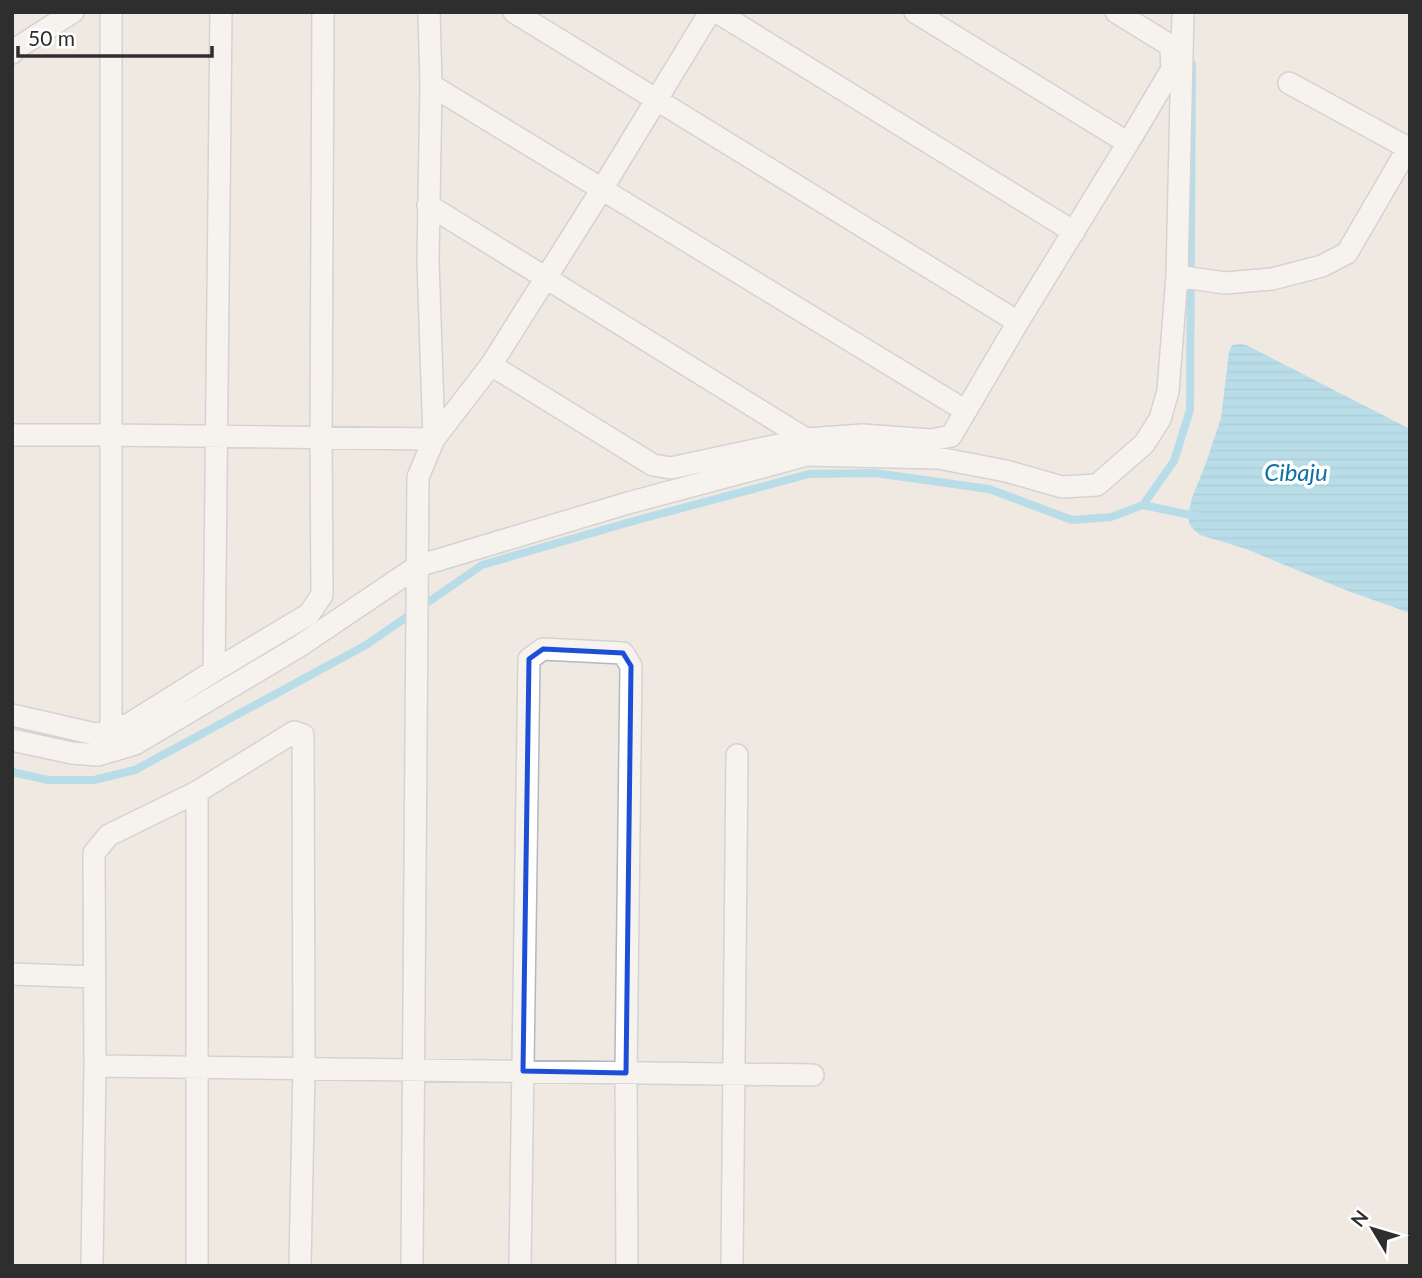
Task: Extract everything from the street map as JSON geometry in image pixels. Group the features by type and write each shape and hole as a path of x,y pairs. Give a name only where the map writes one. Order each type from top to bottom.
{"street":[{"path":"12,53 74,12"},
{"path":"111,12 111,731"},
{"path":"214,671 221,12"},
{"path":"12,715 95,734 111,731 131,723 309,614 322,595 323,12"},
{"path":"429,12 431,85 428,205 434,439"},
{"path":"514,12 1018,322"},
{"path":"412,1266 418,477 434,439 491,365 710,12"},
{"path":"717,12 1074,232"},
{"path":"915,12 1128,143"},
{"path":"1116,12 1171,46"},
{"path":"491,365 653,466 671,468 806,439 863,435 931,440 951,436 1172,68 1170,12"},
{"path":"12,740 72,753 98,755 135,744 418,575 628,503 807,455 937,458 1006,471 1062,487 1097,485 1144,444 1160,419 1168,391 1177,276 1183,12"},
{"path":"1177,276 1225,283 1272,279 1322,266 1347,253 1409,149 1289,83"},
{"path":"431,85 966,411"},
{"path":"428,205 806,439"},
{"path":"12,435 434,439"},
{"path":"520,1266 529,659 543,649 623,653 631,666 626,1073 627,1266"},
{"path":"92,1266 95,1066 93,853 109,835 197,792 294,732 303,735 304,1069 300,1266"},
{"path":"732,1266 737,755"},
{"path":"197,792 197,1266"},
{"path":"12,974 94,977"},
{"path":"95,1066 813,1074"}],"highlighted area":[{"path":"543,649 623,653 631,666 626,1073 523,1071 529,659"}],"water":[{"name":"Cibaju","path":"1240,344 1410,429 1410,613 1246,549 1200,535 1189,523 1192,498 1221,418 1229,352 1232,345"}],"waterway":[{"path":"12,772 48,780 94,780 135,770 366,645 482,565 809,474 875,473 989,489 1072,520 1111,517 1143,505 1174,461 1190,410 1192,64"},
{"path":"1143,505 1200,517"}]}
